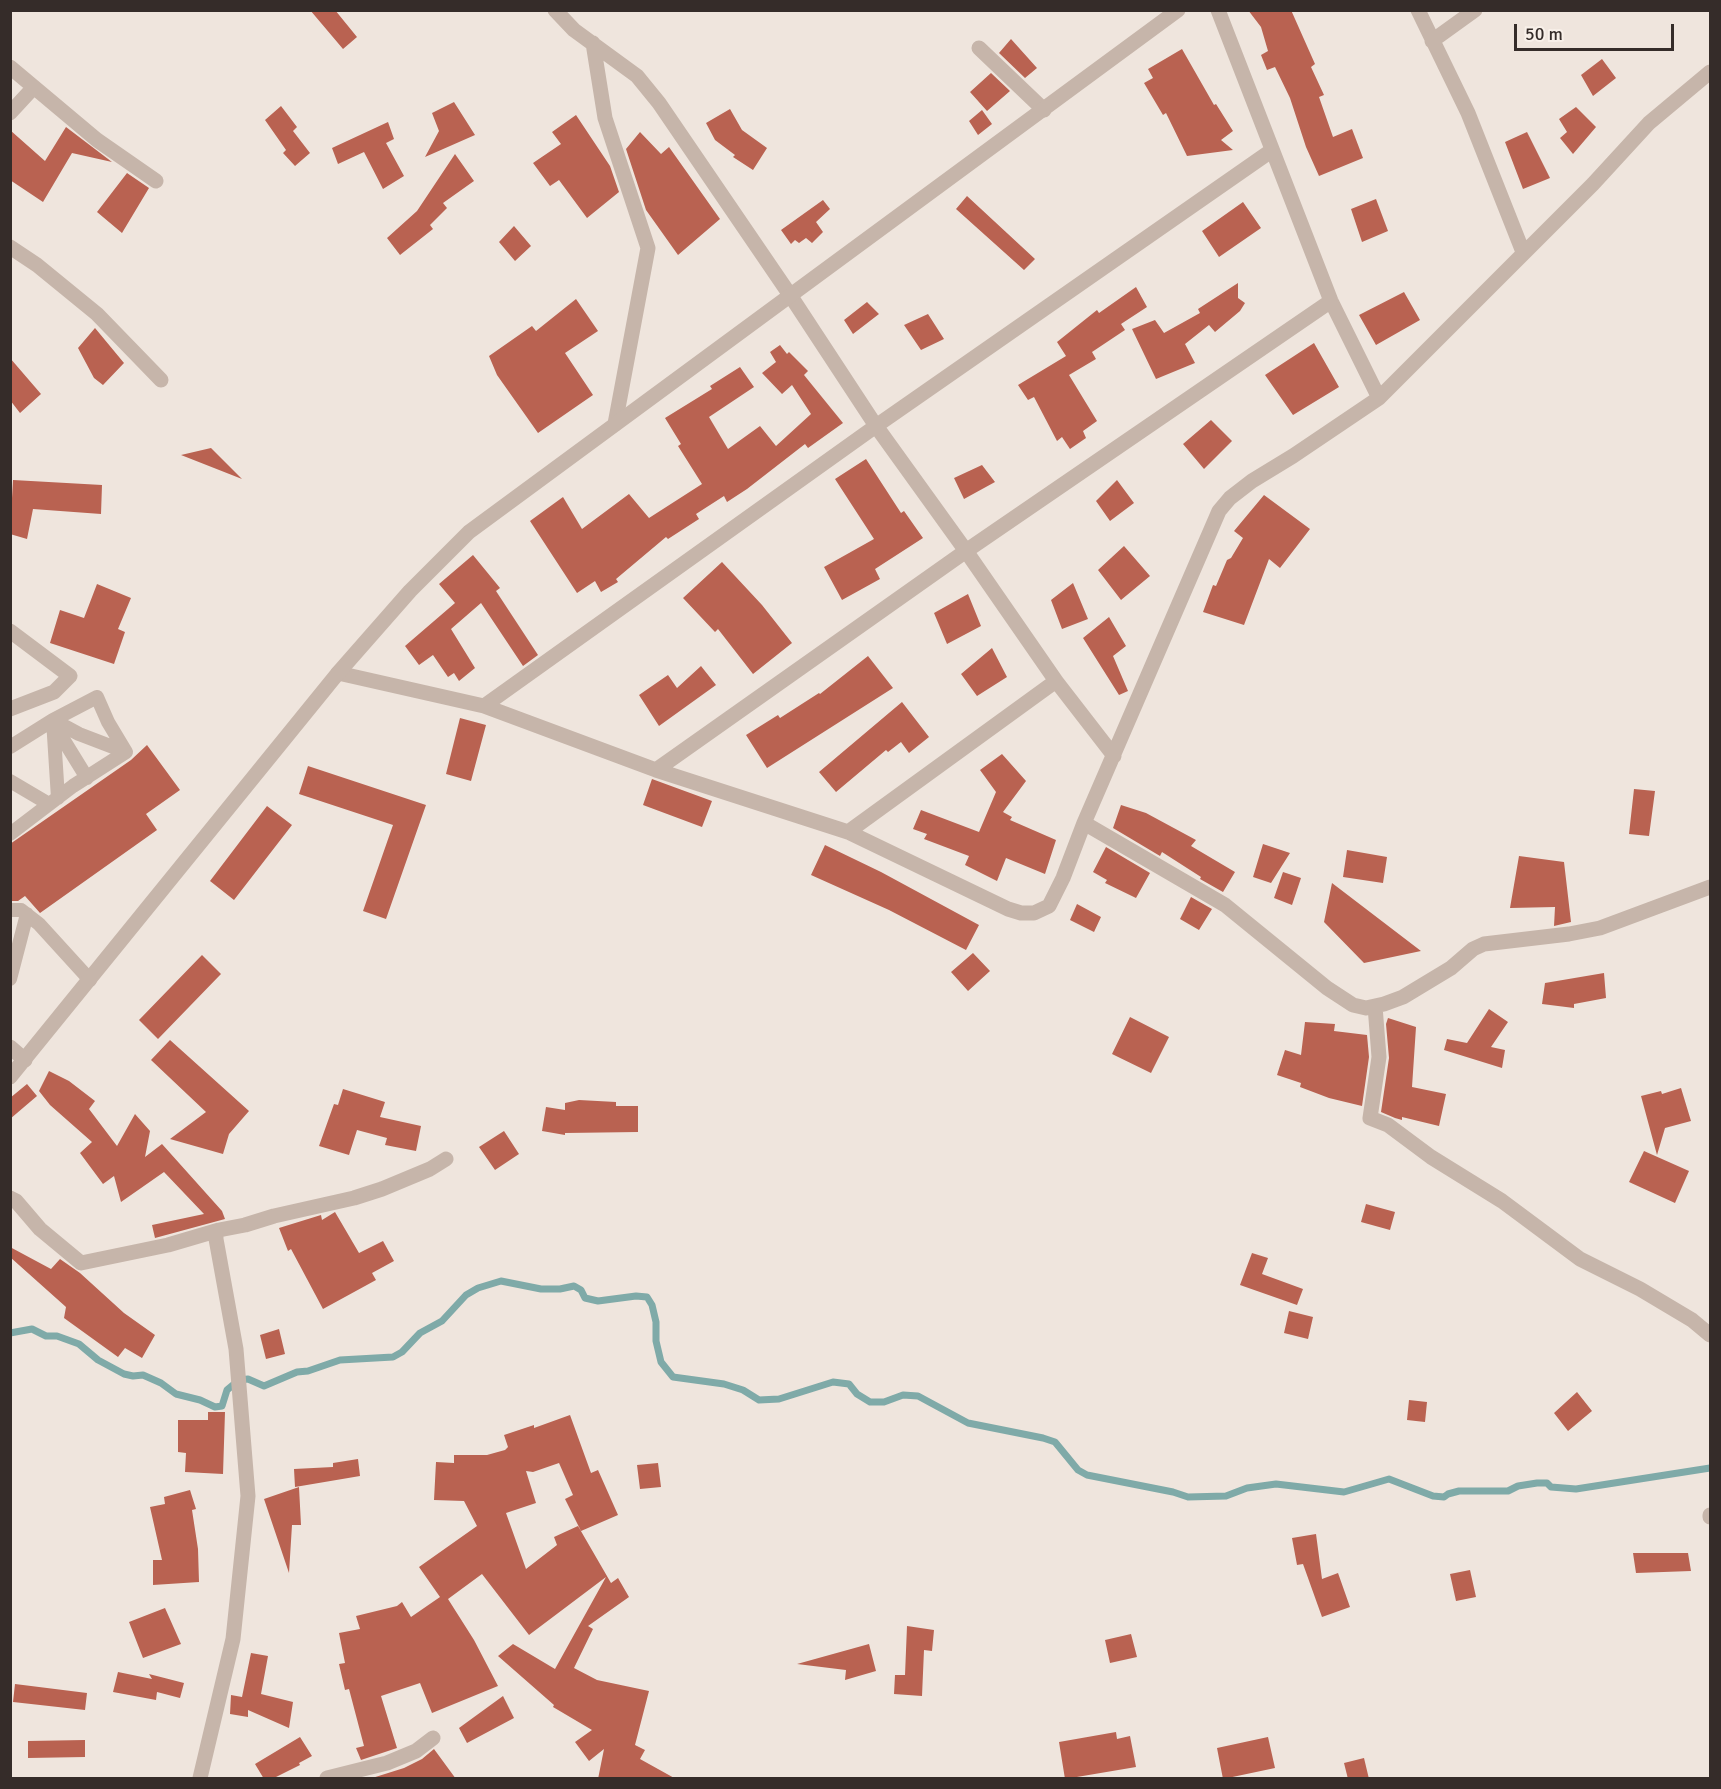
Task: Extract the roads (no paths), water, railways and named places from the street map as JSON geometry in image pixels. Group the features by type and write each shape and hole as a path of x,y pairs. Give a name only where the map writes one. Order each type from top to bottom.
{"street":[{"path":"555,10 574,30 637,76 659,103 876,426 966,550 1056,681 1114,756"},
{"path":"10,1077 338,673 410,591 469,532 1178,10"},
{"path":"1218,10 1331,301 1379,398"},
{"path":"1418,10 1468,113 1523,252"},
{"path":"1432,41 1475,10"},
{"path":"593,43 605,118 648,248 615,424"},
{"path":"979,48 1044,110"},
{"path":"10,67 97,140 156,181"},
{"path":"338,673 484,706 656,770 848,832 1021,914 1034,913 1049,906 1063,878 1084,823 1219,511 1230,498 1252,481 1379,398 1593,184 1649,123 1710,72"},
{"path":"10,113 34,87"},
{"path":"484,706 876,426 1271,151"},
{"path":"10,248 37,265 97,314 161,380"},
{"path":"656,770 966,550 1331,301"},
{"path":"10,631 70,676 54,692 10,709"},
{"path":"848,832 1056,681"},
{"path":"10,747 97,697 126,752"},
{"path":"53,722 126,752"},
{"path":"53,722 87,778"},
{"path":"53,722 54,801"},
{"path":"10,834 126,752"},
{"path":"10,782 54,801"},
{"path":"1084,823 1224,904 1327,988 1353,1005 1366,1008 1403,997 1451,968 1473,949 1484,944 1600,928 1710,887"},
{"path":"10,910 21,910 39,924 90,980"},
{"path":"10,979 27,914"},
{"path":"1375,1006 1379,1057 1370,1118 1388,1125 1431,1157 1502,1201 1580,1259 1640,1289 1692,1320 1710,1335"},
{"path":"10,1047 25,1060"},
{"path":"10,1198 16,1201 40,1229 81,1263 168,1245 382,1189 430,1169 446,1159"},
{"path":"200,1779 233,1639 249,1496 236,1349 216,1239 216,1233 219,1230"},
{"path":"327,1779 387,1763 416,1751 433,1738"}],"waterway":[{"path":"10,1333 32,1329 46,1336 57,1336 79,1344 98,1360 124,1374 143,1375 161,1383 176,1394 200,1400 215,1407 222,1406 227,1390 239,1380 248,1379 264,1386 297,1372 308,1371 340,1360 393,1357 402,1352 420,1333 442,1321 466,1295 478,1288 501,1281 541,1289 574,1286 581,1290 585,1298 598,1301 636,1296 647,1297 652,1305 656,1322 656,1341 661,1362 673,1377 724,1384 743,1390 759,1400 779,1399 833,1382 849,1384 857,1394 870,1402 884,1402 903,1395 918,1396 968,1423 1055,1442 1078,1470 1087,1475 1188,1497 1226,1496 1247,1488 1276,1484 1344,1492 1389,1479 1433,1496 1444,1497 1459,1491 1508,1491 1518,1486 1537,1483 1547,1483 1551,1487 1576,1489 1710,1468"}]}
